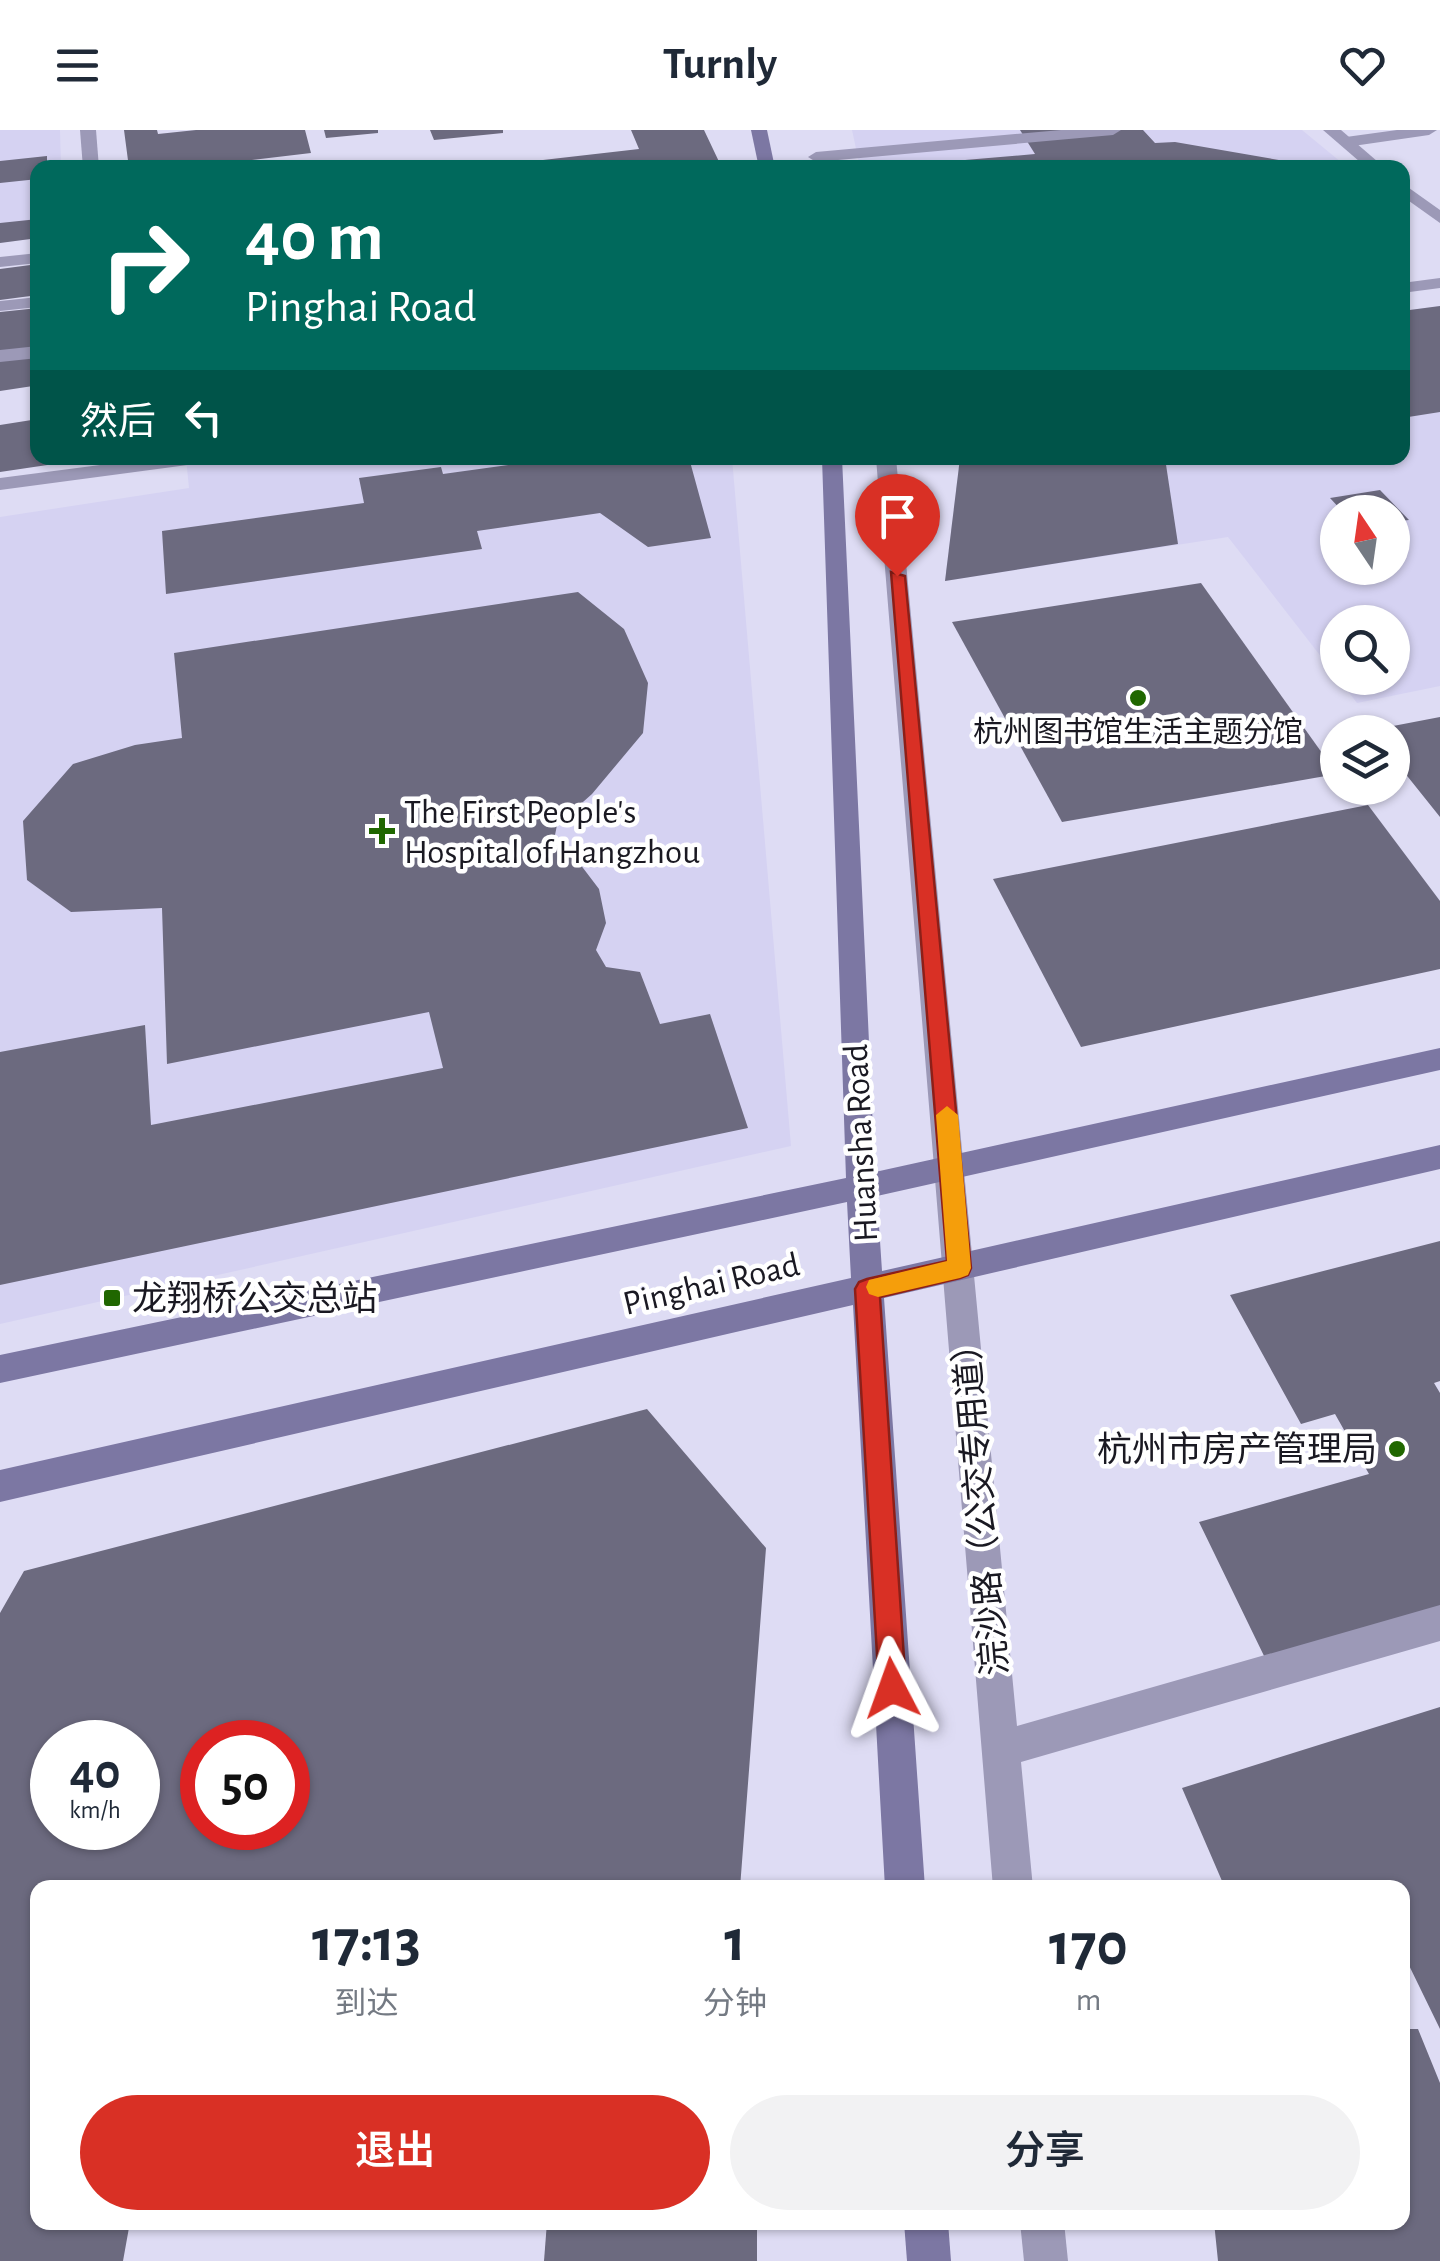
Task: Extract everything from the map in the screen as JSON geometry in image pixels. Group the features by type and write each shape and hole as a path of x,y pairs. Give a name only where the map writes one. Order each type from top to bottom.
{"main road":[{"path":"759,130 766,160"},
{"name":"Huansha Road","path":"832,465 861,1187 904,1880"},
{"name":"Pinghai Road","path":"0,1369 861,1187 1440,1059"},
{"name":"Pinghai Road","path":"0,1486 1440,1156"},
{"path":"926,2230 928,2261"}],"street":[{"path":"88,130 90,160"},
{"path":"879,130 889,160"},
{"path":"816,156 1113,130"},
{"path":"1331,130 1367,160"},
{"path":"1346,142 1430,130"},
{"path":"1410,194 1440,218"},
{"path":"0,262 30,259"},
{"path":"1410,287 1440,282"},
{"path":"0,306 30,303"},
{"path":"0,356 30,353"},
{"path":"0,484 102,465"},
{"name":"浣沙路（公交专用道）","path":"887,465 1012,1880"},
{"path":"1001,1750 1440,1623"},
{"path":"1043,2230 1046,2261"}],"shaded area":[{"path":"0,130 60,130 61,160 30,160 30,239 0,243"},
{"path":"852,130 1302,130 1338,160 858,160"},
{"path":"1440,306 1440,686 1410,692 1410,605 1320,605 1320,655 1228,537 945,581 959,465 1410,465 1410,310"},
{"name":"The First People's Hospital of Hangzhou","path":"187,465 733,465 791,1146 0,1324 0,517 189,488"},
{"path":"1351,695 1396,695 1357,703"}],"building":[{"path":"124,130 157,130 158,134 305,130 311,153 253,160 128,160"},
{"path":"324,130 378,130 378,133 326,138"},
{"path":"430,130 503,130 503,133 434,140"},
{"path":"631,130 704,130 718,160 543,160 639,149"},
{"path":"1020,130 1143,130 1155,143 1175,142 1279,160 965,160 1035,154"},
{"path":"47,156 47,160 30,160 30,180 0,183 0,161"},
{"path":"30,220 30,239 0,243 0,223"},
{"path":"30,265 30,296 0,300 0,269"},
{"path":"1440,306 1440,412 1410,417 1410,310"},
{"path":"30,309 30,348 0,352 0,312"},
{"path":"30,357 30,386 0,391 0,361"},
{"path":"30,420 30,465 47,465 0,472 0,425"},
{"path":"509,465 691,465 711,538 648,547 600,513 477,531 482,549 166,594 162,531 364,503 359,478 441,467 443,474"},
{"path":"959,465 1166,465 1178,544 945,581"},
{"path":"1380,490 1385,495 1349,495"},
{"name":"杭州图书馆生活主题分馆","path":"1201,583 1320,750 1320,777 1062,822 952,622"},
{"path":"578,592 624,629 648,683 643,733 592,794 557,825 553,845 580,864 599,889 606,923 596,950 606,967 640,972 660,1024 710,1014 748,1128 0,1285 0,1052 145,1025 151,1125 443,1068 429,1012 167,1064 162,908 71,912 27,880 23,821 73,764 135,745 182,738 174,653"},
{"path":"1440,717 1440,817 1410,780 1410,723"},
{"path":"1368,805 1440,901 1440,969 1081,1047 993,879"},
{"name":"杭州市房产管理局","path":"1440,1241 1440,1381 1434,1383 1440,1393 1440,1608 1266,1660 1199,1522 1369,1474 1335,1414 1301,1424 1230,1295"},
{"path":"647,1409 766,1548 741,1880 30,1880 30,2230 129,2230 123,2261 0,2261 0,1613 24,1571"},
{"path":"1440,1707 1440,2029 1410,1967 1410,1880 1222,1880 1182,1788"},
{"path":"1410,2029 1418,2029 1440,2083 1440,2261 1218,2261 1215,2230 1410,2230"},
{"path":"546,2230 757,2230 757,2261 544,2261"}],"slow traffic":[{"path":"878,1287 960,1268 947,1115"}],"place":[{"name":"杭州图书馆生活主题分馆","path":"1138,698"},
{"name":"The First People's Hospital of Hangzhou","path":"382,831"},
{"name":"龙翔桥公交总站","path":"112,1298"},
{"name":"杭州市房产管理局","path":"1397,1449"}],"route":[{"path":"892,1688 867,1289 960,1268 897,576"}]}
